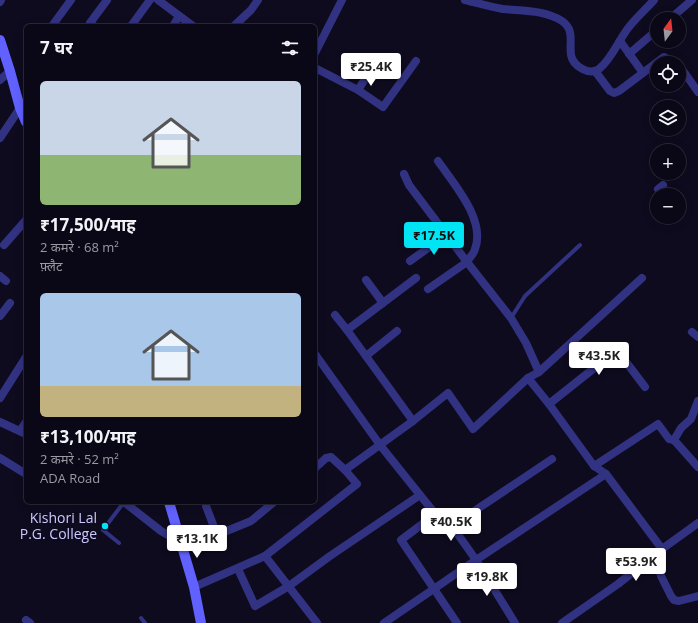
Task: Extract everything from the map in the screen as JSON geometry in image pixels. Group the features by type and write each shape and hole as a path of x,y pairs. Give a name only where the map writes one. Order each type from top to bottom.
{"street":[{"path":"53,24 71,0"},
{"path":"92,24 90,22 107,0"},
{"path":"132,24 150,0"},
{"path":"158,0 190,24"},
{"path":"236,24 251,10 258,0"},
{"path":"317,50 341,0"},
{"path":"465,0 483,5 549,14 562,21 568,26 570,31 571,55 575,63 585,70 595,71 600,69 606,62 629,27 654,0"},
{"path":"677,12 689,1"},
{"path":"174,24 179,16"},
{"path":"630,54 650,36"},
{"path":"0,40 24,117"},
{"path":"620,41 643,73"},
{"path":"317,69 358,90 383,107 416,61"},
{"path":"358,90 372,68"},
{"path":"595,71 610,91 614,93 619,91 650,68"},
{"path":"0,80 10,71"},
{"path":"686,75 698,92"},
{"path":"0,138 20,108"},
{"path":"428,289 467,262 475,250 478,236 475,220 471,210 438,161"},
{"path":"404,174 409,185 446,235 511,318 526,343 539,372"},
{"path":"4,245 24,222"},
{"path":"410,261 446,235"},
{"path":"347,330 416,278"},
{"path":"345,470 413,421 448,393 473,429 528,378 539,372 642,278"},
{"path":"366,280 383,303"},
{"path":"0,316 10,303"},
{"path":"335,315 413,421"},
{"path":"366,356 397,331"},
{"path":"549,404 617,350 645,387"},
{"path":"317,357 380,445 420,495 433,514 444,518 452,526 476,560 515,623"},
{"path":"0,398 24,360"},
{"path":"528,378 549,404 594,466 606,474 662,549"},
{"path":"674,440 681,428 691,419 698,401"},
{"path":"0,422 23,433"},
{"path":"594,466 658,424 669,439 674,440 698,467"},
{"path":"194,587 265,556 357,484 331,457 326,458 317,466"},
{"path":"0,458 24,470"},
{"path":"452,526 552,459"},
{"path":"384,623 606,474"},
{"path":"238,568 255,606 289,586 330,556 420,495"},
{"path":"126,504 160,531 181,545 217,535 251,521 272,504"},
{"path":"170,504 194,587 201,623"},
{"path":"206,506 217,535"},
{"path":"433,514 433,516 401,540 457,623"},
{"path":"562,623 618,584 698,523"},
{"path":"662,549 658,568 674,600 679,601 698,596"},
{"path":"265,556 317,623"}],"lane":[{"path":"511,318 525,296 580,245"},
{"path":"119,543 103,530 122,504"},
{"path":"141,618 145,623"}],"place":[{"name":"Kishori Lal P.G. College","path":"105,526"}]}
